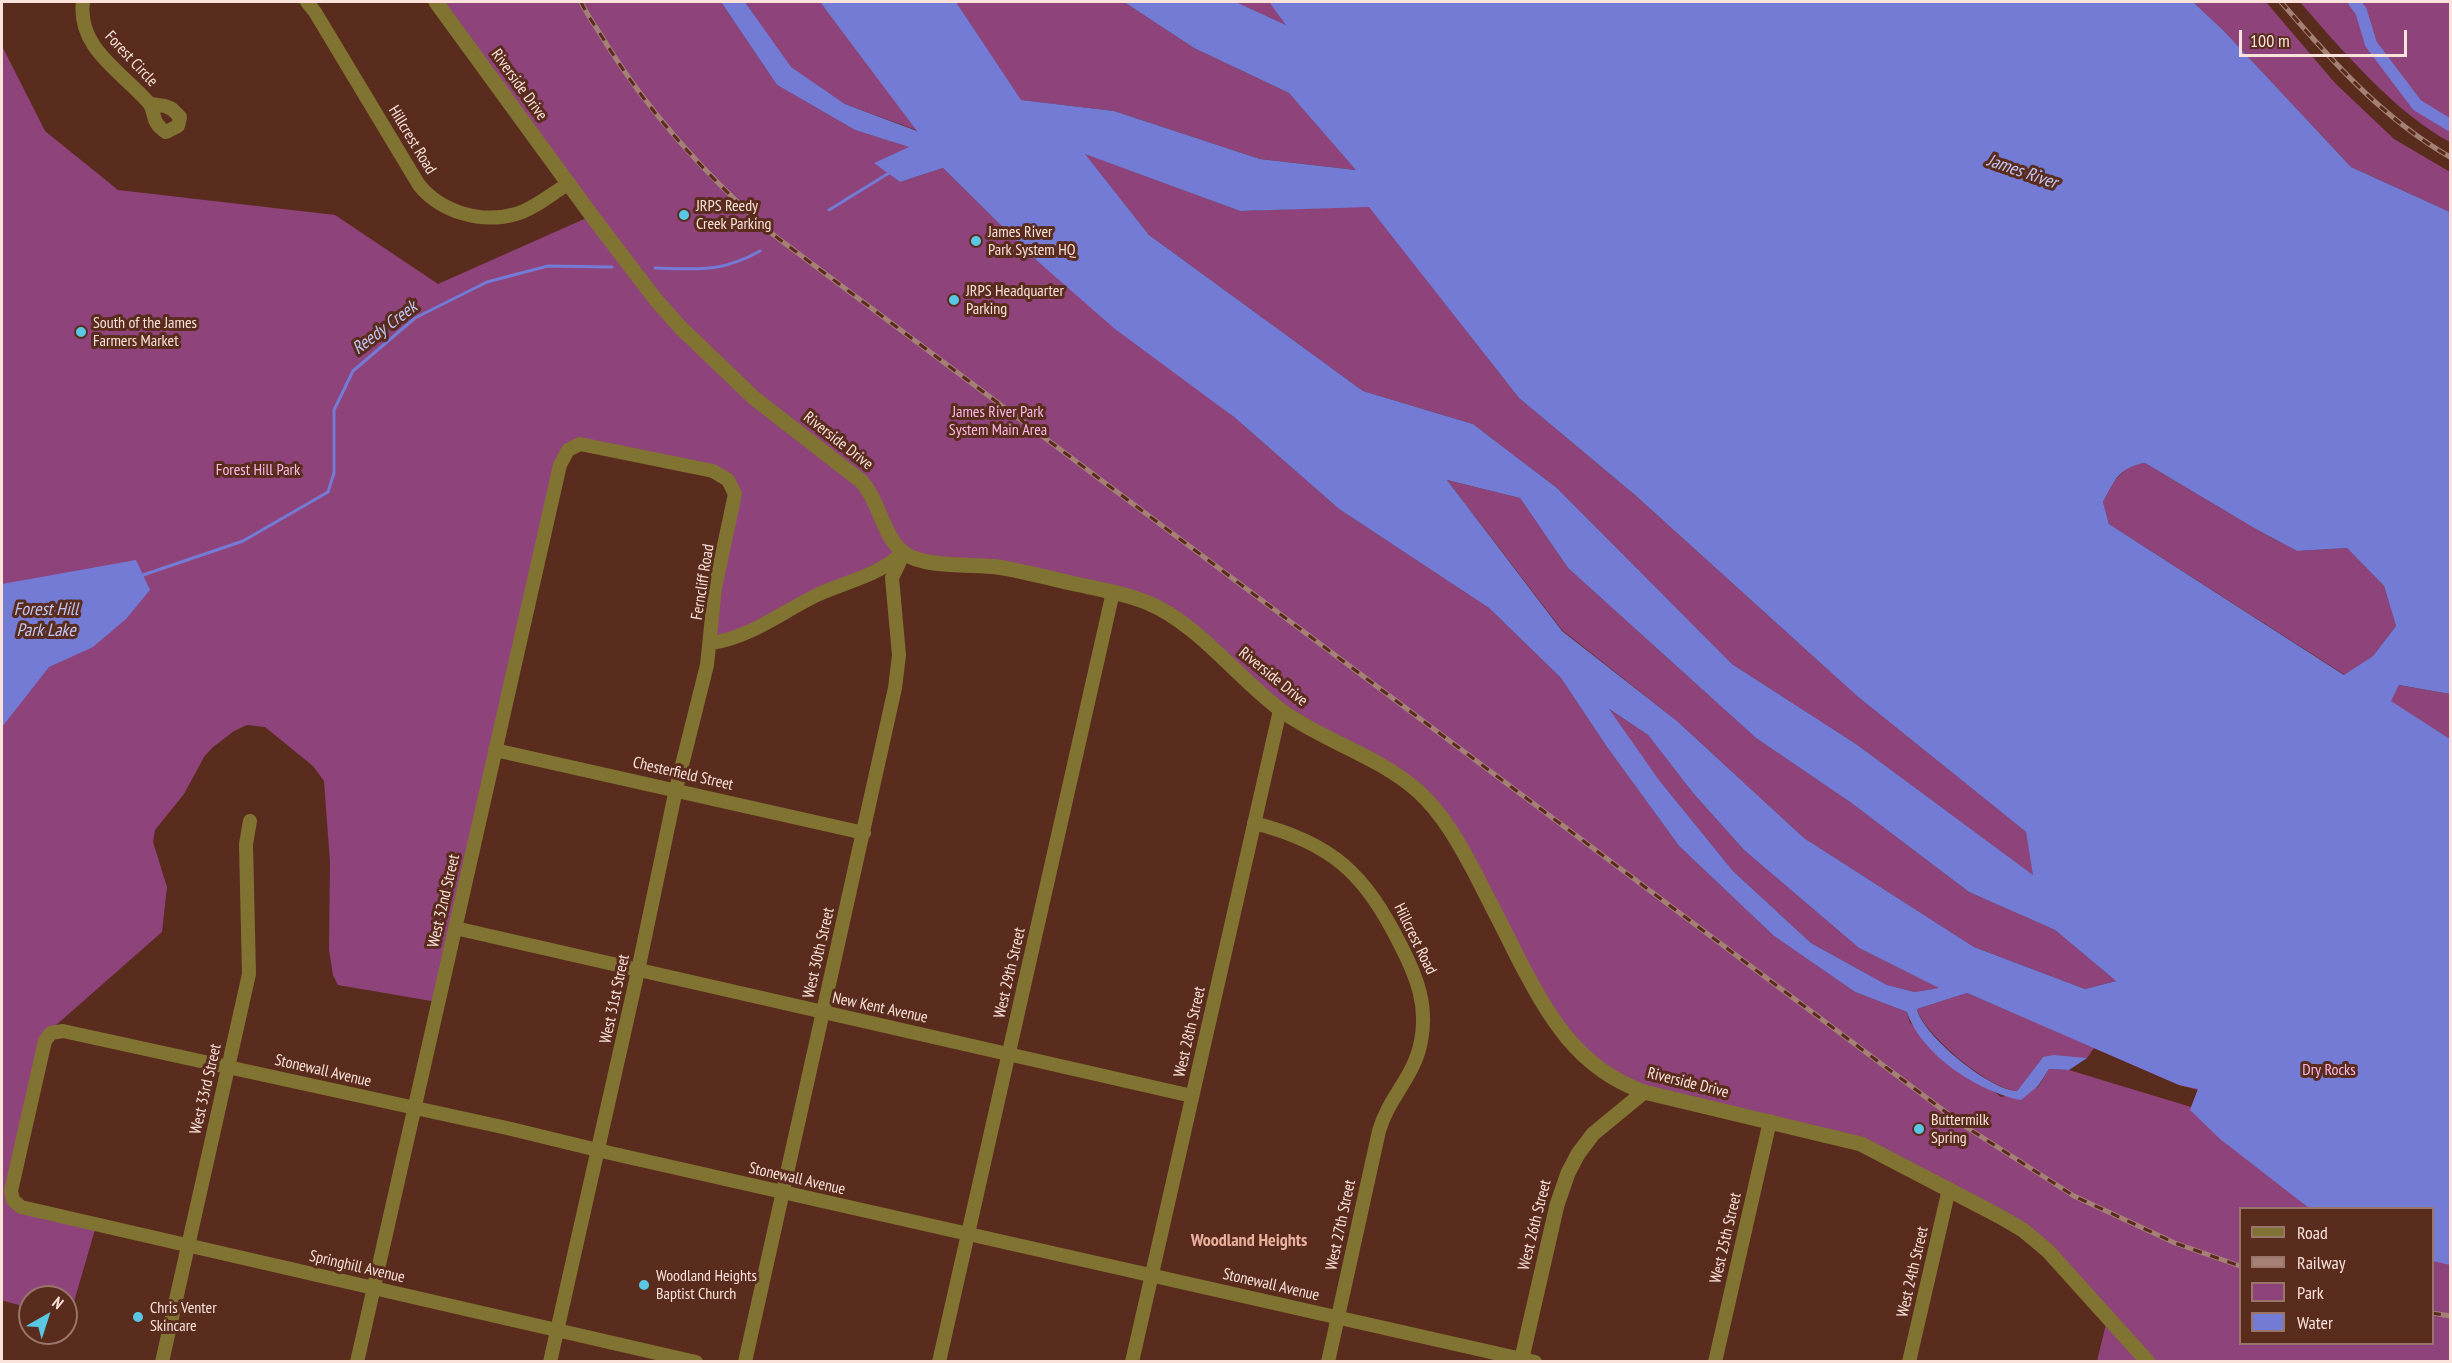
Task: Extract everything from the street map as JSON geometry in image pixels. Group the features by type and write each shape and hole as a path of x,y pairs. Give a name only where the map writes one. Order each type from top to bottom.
{"street":[{"name":"Forest Circle","path":"83,2 83,19 92,44 115,70 151,104"},
{"name":"Hillcrest Road","path":"307,2 419,185 441,206 469,214 504,216 525,210 568,184"},
{"name":"Riverside Drive","path":"436,2 568,184 656,300 703,351 754,398 866,486 878,504 890,535 904,553 921,560 1001,568 1113,592 1145,601 1166,612 1194,633 1280,710 1306,726 1370,758 1402,778 1430,803 1459,843 1556,1026 1598,1068 1618,1081 1644,1092 1861,1144 2013,1223 2033,1238 2064,1268 2148,1362"},
{"name":"Ferncliff Road","path":"568,450 576,445 584,444 701,469 719,474 732,484 735,498 716,588 711,644 742,636 802,602 879,570 904,553"},
{"name":"West 32nd Street","path":"357,1362 560,465 568,450"},
{"name":"West 30th Street","path":"745,1362 864,832 898,669 898,639 891,580 894,569 904,553"},
{"name":"West 29th Street","path":"939,1362 1113,592"},
{"name":"West 31st Street","path":"550,1362 638,971 676,789 711,644"},
{"name":"West 28th Street","path":"1132,1362 1280,710"},
{"name":"Chesterfield Street","path":"495,750 864,832"},
{"name":"West 33rd Street","path":"162,1362 249,974 246,844 250,821"},
{"name":"Hillcrest Road","path":"1254,823 1281,829 1304,838 1339,860 1355,875 1386,915 1416,977 1424,1017 1421,1043 1413,1069 1385,1112 1379,1131"},
{"name":"New Kent Avenue","path":"454,928 1192,1096"},
{"name":"Stonewall Avenue","path":"13,1200 12,1185 44,1045 51,1033 63,1031 507,1128 1526,1361"},
{"name":"West 26th Street","path":"1526,1361 1557,1205 1568,1173 1578,1154 1593,1134 1644,1092"},
{"name":"West 25th Street","path":"1715,1362 1770,1121"},
{"name":"West 27th Street","path":"1328,1362 1379,1131"},
{"name":"West 24th Street","path":"1910,1362 1949,1189"},
{"name":"Springhill Avenue","path":"13,1200 29,1210 696,1362"}],"green space":[{"path":"436,2 721,2 777,85 855,130 910,147 875,163 900,182 943,168 1035,259 1234,417 1339,509 1489,608 1561,678 1607,747 1679,846 1774,936 1855,992 1907,1012 1910,1023 2001,1097 2038,1087 2049,1069 2069,1070 2191,1107 2198,1090 2179,1085 2094,1048 2087,1058 2043,1057 2017,1091 2006,1088 1976,1071 1945,1046 1922,1020 1917,1009 1967,993 2093,1047 2450,961 2450,1361 2097,1361 2108,1316 2048,1251 1871,1149 1655,1095 1577,1049 1430,803 1306,726 1145,601 915,558 711,643 735,498 728,480 582,445 568,450 437,1002 338,985 333,975 329,950 330,862 324,781 313,766 265,727 247,725 234,731 204,757 184,794 155,830 153,842 167,887 162,932 47,1033 14,1200 96,1226 78,1288 78,1285 18,1285 18,1305 2,1300 2,46 45,131 118,190 335,215 438,284 591,216"},
{"path":"745,2 820,2 919,131 845,104 790,67"},
{"path":"956,2 1124,2 1194,48 1289,93 1357,170 1260,159 1114,111 1020,100"},
{"path":"1236,2 1269,2 1288,26"},
{"path":"2193,2 2266,2 2335,83 2394,139 2450,172 2450,212 2351,167 2224,31"},
{"path":"2300,2 2450,2 2450,142 2429,130 2389,97"},
{"path":"1084,153 1240,211 1369,206 1519,398 1635,495 1857,696 2026,832 2034,876 1856,744 1732,664 1557,488 1473,424 1363,391 1149,235"},
{"path":"2145,463 2297,551 2347,548 2384,586 2396,626 2373,656 2345,675 2109,524 2103,502 2113,483 2128,466"},
{"path":"1447,480 1520,498 1568,568 1756,738 1850,802 1969,892 2055,930 2116,981 2085,989 1974,947 1804,838 1677,721 1562,630"},
{"path":"2398,685 2450,694 2450,739 2390,701"},
{"path":"1607,708 1648,735 1693,793 1744,850 1859,948 1940,988 1915,992 1887,985 1811,943 1733,871 1659,780"}],"water":[{"name":"James River","path":"721,2 745,2 791,67 845,104 917,131 820,2 956,2 1021,100 1114,111 1260,159 1356,170 1289,93 1194,48 1124,2 1236,2 1286,25 1269,2 2193,2 2224,31 2351,167 2450,212 2450,694 2399,685 2391,701 2450,739 2450,1265 2434,1261 2434,1207 2308,1207 2220,1139 2190,1110 2198,1089 2179,1085 1967,993 1917,1009 1931,1033 1944,1046 1959,1060 1991,1082 2005,1089 2017,1091 2043,1057 2054,1055 2087,1058 2069,1070 2049,1069 2038,1086 2021,1100 1987,1089 1954,1069 1925,1043 1914,1028 1907,1012 1855,992 1774,936 1679,846 1607,747 1561,678 1489,608 1339,509 1234,417 1115,329 1035,259 943,168 900,182 874,163 909,147 855,130 777,85","holes":["1085,154 1240,211 1369,207 1519,398 1635,495 1857,696 2026,832 2033,875 1856,744 1732,664 1557,488 1473,424 1363,391 1149,235","2145,463 2297,551 2347,548 2384,586 2396,626 2373,656 2344,675 2109,524 2103,502 2111,487 2123,471","1447,480 1520,498 1568,568 1756,738 1850,802 1969,892 2055,930 2116,981 2085,989 1974,947 1804,838 1677,721 1562,631","1609,709 1648,735 1693,793 1744,850 1859,948 1939,988 1915,992 1887,985 1811,943 1733,871 1659,780"]},
{"name":"Forest Hill Park Lake","path":"136,560 150,590 126,619 93,647 49,667 2,727 2,584"}],"waterway":[{"path":"2354,2 2361,11 2371,44 2417,105 2450,125"},
{"name":"Reedy Creek","path":"829,210 889,173"},
{"name":"Reedy Creek","path":"655,268 709,268 733,263 760,251"},
{"name":"Reedy Creek","path":"143,575 243,541 328,492 334,473 334,410 353,371 415,318 487,282 548,266 612,267"}],"railway":[{"path":"581,2 624,71 662,121 703,168 771,233 1963,1125 2074,1196 2175,1243 2239,1266"},
{"path":"2281,2 2359,87 2425,142 2450,157"},
{"path":"2434,1313 2450,1316"}],"place":[{"name":"JRPS Reedy Creek Parking","path":"684,215"},
{"name":"James River Park System HQ","path":"976,241"},
{"name":"JRPS Headquarter Parking","path":"954,300"},
{"name":"South of the James Farmers Market","path":"81,332"},
{"name":"Buttermilk Spring","path":"1919,1129"},
{"name":"Woodland Heights Baptist Church","path":"644,1285"},
{"name":"Chris Venter Skincare","path":"138,1317"}],"district":[{"name":"Woodland Heights","path":"1249,1241"}],"park label":[{"name":"James River Park System Main Area","path":"998,421"},
{"name":"Forest Hill Park","path":"258,470"},
{"name":"Dry Rocks","path":"2329,1070"}]}
